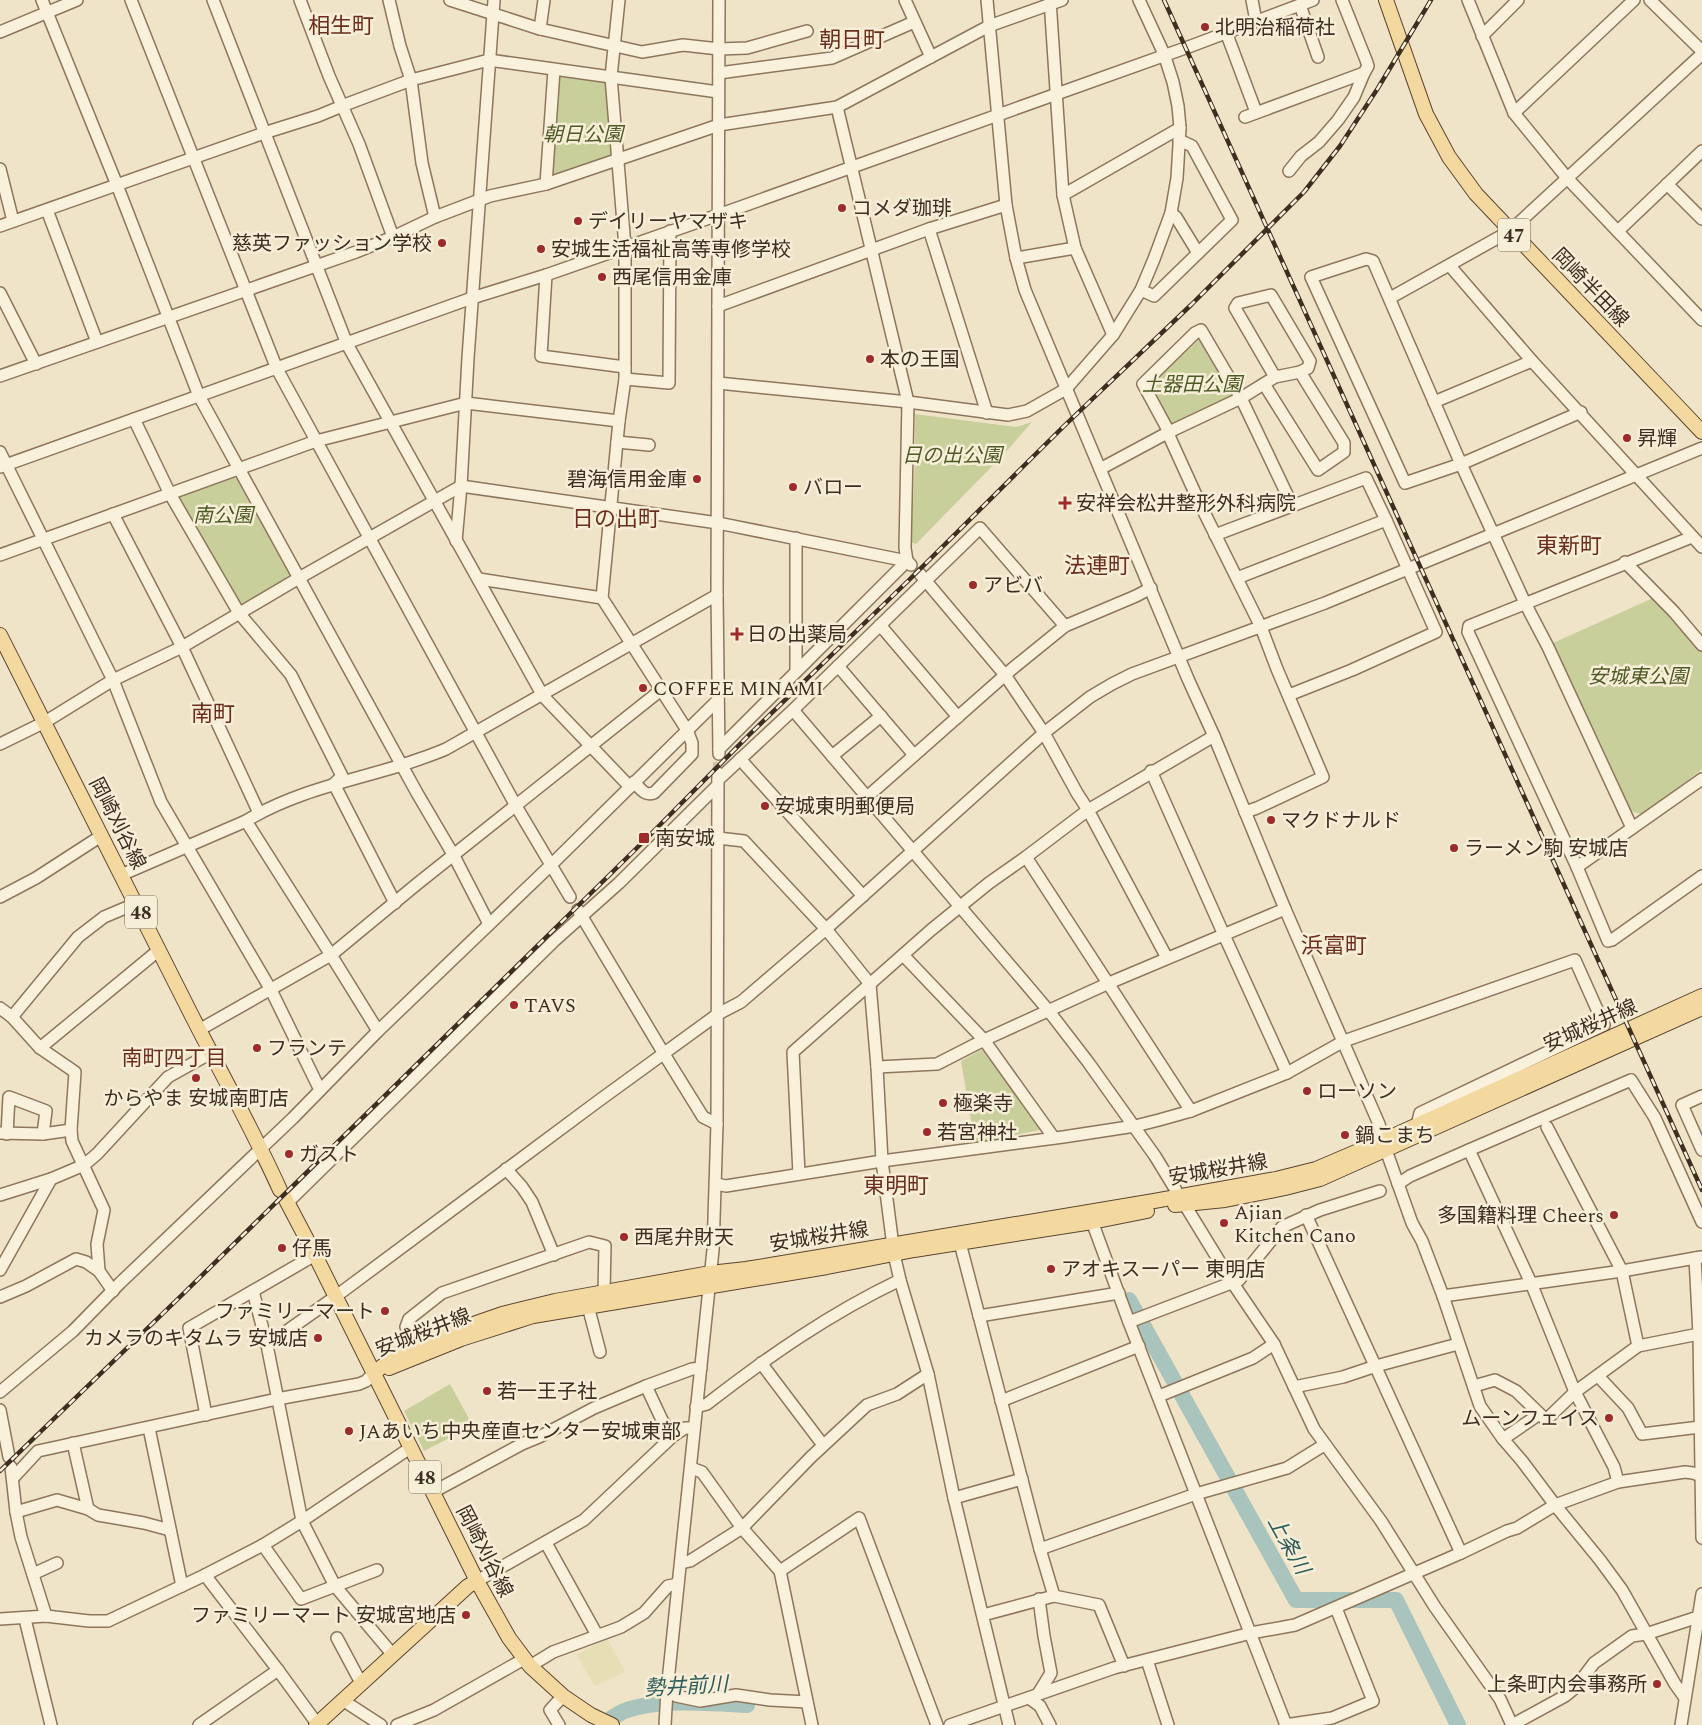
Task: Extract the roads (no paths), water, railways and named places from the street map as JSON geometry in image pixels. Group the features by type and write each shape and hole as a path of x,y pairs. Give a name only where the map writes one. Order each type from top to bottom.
{"main road":[{"name":"岡崎半田線","path":"1386,0 1426,114 1449,157 1476,194 1702,432"},
{"name":"岡崎刈谷線","path":"0,635 374,1373 477,1581 509,1638 527,1662 562,1696 591,1715 612,1725"},
{"name":"安城桜井線","path":"1385,1145 1417,1126 1702,996"},
{"name":"安城桜井線","path":"894,1249 960,1243 1182,1200 1316,1169 1385,1145 1702,1008"},
{"name":"安城桜井線","path":"374,1373 398,1365 461,1338 533,1316 588,1306 710,1279 746,1269 894,1249 1090,1217"},
{"name":"安城桜井線","path":"374,1373 394,1357 419,1345 502,1314 555,1301 604,1292 710,1279"},
{"path":"317,1725 468,1586 477,1581"}],"street":[{"path":"42,0 117,185 199,396 454,856 489,924"},
{"path":"0,32 76,0"},
{"path":"131,0 277,369 516,806 570,897"},
{"path":"213,0 347,344 543,696 590,745 632,784 644,793 649,794 654,793 692,754 692,743 687,730 602,598 619,421 625,379 626,247 611,78 619,0"},
{"path":"300,0 359,144 394,237"},
{"path":"389,0 400,46 412,80 422,163 434,217"},
{"path":"450,0 540,29 642,52 683,45 719,49 747,48 807,32"},
{"path":"456,541 494,0"},
{"path":"540,29 544,0"},
{"path":"719,0 717,595 719,751 796,671 909,563"},
{"path":"905,0 930,57"},
{"path":"986,0 1006,205 1016,258 1025,290 1214,736 1285,909 1379,1124 1398,1184 1412,1223 1422,1241 1443,1296 1480,1406 1554,1506 1600,1560 1622,1590 1684,1698"},
{"path":"0,376 245,289 316,266 394,237 434,217 490,196 546,184 719,125 837,107 989,26 1050,2 1062,0"},
{"path":"718,383 908,402 1008,415 1027,411 1066,389 1113,334 1142,290 1170,213 1177,178 1180,134 1173,82 1164,54 1139,0"},
{"path":"1252,0 1256,21"},
{"path":"3,466 472,298 546,275 718,215 1314,0"},
{"path":"1289,171 1301,156 1319,142 1338,120 1354,97 1368,66 1342,0"},
{"path":"1468,0 1514,113 1567,178 1702,320"},
{"path":"1482,36 1518,0"},
{"path":"1514,113 1634,0"},
{"path":"1390,298 1510,231 1702,53 1652,1"},
{"path":"1050,2 1063,195 1075,248 1113,334"},
{"path":"1300,5 1318,57"},
{"path":"719,73 832,58 914,22"},
{"path":"1226,32 1256,112"},
{"path":"0,226 264,132 318,116 412,80 489,60 718,92"},
{"path":"546,184 554,70"},
{"path":"1245,117 1364,72"},
{"path":"837,107 908,402 905,548 909,563"},
{"path":"1063,195 1180,134"},
{"path":"1142,290 1154,296 1232,220 1192,146 1180,134"},
{"path":"1618,231 1702,152"},
{"path":"0,169 13,221"},
{"path":"1667,184 1702,219"},
{"path":"718,306 929,229 1006,205"},
{"path":"47,210 97,342"},
{"path":"1170,213 1176,217 1198,253"},
{"path":"929,229 988,413"},
{"path":"625,379 669,384 670,231"},
{"path":"1016,258 1075,248"},
{"path":"1581,412 1461,464 1404,483 1311,277 1366,259 1373,261 1461,464 1524,603 1548,647 1632,828"},
{"path":"1450,266 1532,361 1581,412 1636,476 1702,547"},
{"path":"546,275 541,356 625,366"},
{"path":"0,292 36,364"},
{"path":"1100,469 1169,432 1241,398 1276,377 1300,372 1308,368 1310,361 1271,295 1238,302 1235,308 1276,377"},
{"path":"1245,812 1323,777 1276,669 1260,627 1215,535 1174,447 1169,432 1143,384 1195,333 1201,330 1241,398 1292,505"},
{"path":"1434,402 1532,361"},
{"path":"1264,384 1318,470 1344,452 1344,443 1300,372"},
{"path":"0,556 316,441 466,403 619,421"},
{"path":"134,419 170,494 239,613 291,674 342,776 334,784"},
{"path":"617,442 649,445"},
{"path":"267,1345 335,1297 718,1014 741,1002 826,929 1044,733 1090,697 1112,684 1179,656 1325,603 1702,448"},
{"path":"0,452 3,466 43,540 113,680 161,802 272,990 320,1090"},
{"path":"1215,535 1366,478 1386,520 1436,632 1352,670 1288,695"},
{"path":"0,744 45,722 113,680 182,647 433,500 461,486 718,524 796,538 909,563"},
{"path":"113,514 182,647 259,813"},
{"path":"1236,578 1386,520"},
{"path":"284,1197 554,941 580,913 619,883 718,780 793,710 880,624 923,577 980,528 1064,626"},
{"path":"1692,537 1469,626 1468,632 1608,940 1612,940 1702,876"},
{"path":"796,538 796,671"},
{"path":"1626,562 1674,612 1702,645"},
{"path":"923,577 1006,675 1044,733 1088,810 1167,958"},
{"path":"478,579 602,598"},
{"path":"867,797 1064,626 1151,588"},
{"path":"121,875 246,821 259,813 334,784 402,765 446,750 631,644 654,633 717,595"},
{"path":"880,624 958,717"},
{"path":"838,666 914,755"},
{"path":"199,1030 331,955 590,745 661,690"},
{"path":"0,1392 74,1331 378,1031 552,864 718,700"},
{"path":"793,710 1048,1010 1135,1126 1232,1282 1274,1344 1308,1419 1324,1445 1380,1521 1500,1700 1512,1725 1565,1696 1576,1687 1594,1663 1632,1636 1646,1634 1698,1617"},
{"path":"832,756 880,716"},
{"path":"799,1174 793,1052 960,905 1088,810 1214,736"},
{"path":"740,759 863,896"},
{"path":"1151,772 1288,1073"},
{"path":"1576,868 1702,779"},
{"path":"665,1725 710,1279 716,1184 718,1124 718,780"},
{"path":"334,784 395,903"},
{"path":"246,821 378,1031"},
{"path":"0,897 36,878 101,836"},
{"path":"718,838 744,841 826,929 870,984 882,1162 894,1249 900,1280 928,1374 954,1498 1009,1725"},
{"path":"1026,857 1191,1111"},
{"path":"12,1017 78,937 104,916 137,903"},
{"path":"877,1067 937,1064 1048,1010 1285,909"},
{"path":"580,913 703,1117 718,1124"},
{"path":"40,1048 159,950"},
{"path":"903,956 984,1040 1054,1138"},
{"path":"716,1184 726,1186 1135,1126 1191,1111 1288,1073 1344,1041 1576,960 1604,1025 1420,1113 1417,1126"},
{"path":"0,1008 12,1017 40,1048 75,1072 72,1141 104,1210 97,1244 99,1271"},
{"path":"0,1195 51,1179 84,1165 97,1154 168,1076 211,1053"},
{"path":"1398,1184 1410,1176 1631,1080 1655,1118 1702,1222"},
{"path":"1702,1096 1682,1105 1702,1150"},
{"path":"43,1134 46,1111 9,1097 4,1133 43,1134 71,1130"},
{"path":"1546,1127 1622,1271 1638,1346"},
{"path":"1469,1150 1532,1283 1575,1392 1614,1467 1618,1482"},
{"path":"506,1169 532,1202 554,1254"},
{"path":"0,1270 51,1179"},
{"path":"1129,1322 1239,1280 1282,1227 1306,1215 1380,1191"},
{"path":"1306,1215 1462,1553"},
{"path":"1090,1217 1286,1725 1332,1718 1373,1702 1336,1608"},
{"path":"419,1345 406,1327 409,1319 442,1293 589,1242 605,1246 604,1292"},
{"path":"960,1243 1040,1550 1054,1596"},
{"path":"206,1415 189,1328 315,1256"},
{"path":"1443,1296 1622,1271 1699,1258 1702,1538"},
{"path":"0,1297 26,1286 76,1259 86,1262 99,1271 113,1291"},
{"path":"696,1407 706,1404 761,1363 836,1313 900,1280"},
{"path":"254,1291 267,1345 302,1522 335,1586 393,1654"},
{"path":"979,1316 1119,1293"},
{"path":"588,1306 600,1352"},
{"path":"1474,1386 1495,1380 1516,1391 1546,1420 1575,1392 1638,1346 1700,1334"},
{"path":"1159,1396 1253,1358 1274,1344"},
{"path":"1294,1387 1343,1377 1458,1344"},
{"path":"1001,1401 1139,1346"},
{"path":"761,1363 824,1445"},
{"path":"433,1492 594,1408 646,1386 692,1369 701,1368"},
{"path":"11,1467 38,1452 277,1399 359,1384 366,1381 374,1373"},
{"path":"681,1563 690,1560 742,1528 824,1445 867,1405 897,1394 928,1374"},
{"path":"1598,1376 1628,1408 1642,1434 1700,1427"},
{"path":"646,1386 662,1420 673,1436"},
{"path":"0,1410 11,1467 21,1537 46,1616"},
{"path":"1503,1439 1538,1414"},
{"path":"149,1428 182,1586"},
{"path":"477,1581 584,1520 673,1436 685,1428 694,1428"},
{"path":"73,1443 88,1509"},
{"path":"1040,1550 1196,1494 1287,1468 1324,1445"},
{"path":"0,1620 46,1616 108,1621 205,1576 263,1545 302,1522 410,1448"},
{"path":"691,1468 702,1472 742,1528 780,1571 812,1725"},
{"path":"950,1725 1114,1668 1251,1633 1295,1625 1517,1528 1554,1506 1618,1482 1685,1472 1701,1476"},
{"path":"954,1498 1022,1479"},
{"path":"16,1512 57,1500 88,1509 98,1515 144,1523 170,1530"},
{"path":"780,1571 859,1518 937,1725"},
{"path":"546,1543 597,1636"},
{"path":"263,1545 301,1599 377,1570"},
{"path":"33,1574 57,1563"},
{"path":"205,1576 278,1670 317,1725"},
{"path":"397,1725 434,1710 527,1662 621,1627 644,1613 668,1586 678,1584"},
{"path":"1681,1725 1684,1698 1698,1640 1698,1617 1702,1594"},
{"path":"983,1615 1054,1596 1099,1605 1124,1666"},
{"path":"1034,1696 1051,1673 1039,1599"},
{"path":"25,1619 51,1725"},
{"path":"336,1638 361,1683"},
{"path":"1147,1660 1168,1725"},
{"path":"199,1725 278,1670"},
{"path":"667,1691 676,1696 700,1701 736,1695 770,1700 807,1702"},
{"path":"559,1725 550,1710 562,1696"},
{"path":"1034,1696 1050,1725"},
{"path":"344,1700 382,1725"}],"waterway":[{"name":"上条川","path":"1129,1300 1296,1600 1396,1600 1458,1725"},
{"name":"勢井前川","path":"601,1725 624,1711 653,1704 685,1702 747,1705"}],"tunnel":[{"path":"718,773 719,754"}],"railway":[{"path":"1164,0 1702,1190"},
{"path":"0,1471 184,1293 646,839 749,735 1063,427 1192,304 1304,192 1340,146 1378,88 1431,0"}],"place":[{"name":"北明治稲荷社","path":"1205,27"},
{"name":"コメダ珈琲","path":"842,208"},
{"name":"デイリーヤマザキ","path":"578,221"},
{"name":"慈英ファッション学校","path":"442,243"},
{"name":"安城生活福祉高等専修学校","path":"541,249"},
{"name":"西尾信用金庫","path":"602,277"},
{"name":"本の王国","path":"870,359"},
{"name":"昇輝","path":"1627,438"},
{"name":"碧海信用金庫","path":"697,479"},
{"name":"バロー","path":"793,487"},
{"name":"安祥会松井整形外科病院","path":"1065,503"},
{"name":"アビバ","path":"973,585"},
{"name":"日の出薬局","path":"737,634"},
{"name":"COFFEE MINAMI","path":"643,688"},
{"name":"安城東明郵便局","path":"765,806"},
{"name":"マクドナルド","path":"1271,820"},
{"name":"南安城","path":"644,838"},
{"name":"ラーメン駒 安城店","path":"1454,848"},
{"name":"TAVS","path":"514,1005"},
{"name":"フランテ","path":"257,1048"},
{"name":"からやま 安城南町店","path":"196,1078"},
{"name":"ローソン","path":"1307,1091"},
{"name":"極楽寺","path":"943,1103"},
{"name":"若宮神社","path":"927,1132"},
{"name":"鍋こまち","path":"1345,1135"},
{"name":"ガスト","path":"289,1154"},
{"name":"多国籍料理 Cheers","path":"1614,1215"},
{"name":"Ajian Kitchen Cano","path":"1224,1223"},
{"name":"西尾弁財天","path":"624,1237"},
{"name":"仔馬","path":"282,1248"},
{"name":"アオキスーパー 東明店","path":"1051,1269"},
{"name":"ファミリーマート","path":"385,1311"},
{"name":"カメラのキタムラ 安城店","path":"318,1338"},
{"name":"若一王子社","path":"487,1391"},
{"name":"ムーンフェイス","path":"1609,1418"},
{"name":"JAあいち中央産直センター安城東部","path":"349,1431"},
{"name":"ファミリーマート 安城宮地店","path":"466,1615"},
{"name":"上条町内会事務所","path":"1657,1684"}],"district":[{"name":"相生町","path":"341,25"},
{"name":"朝日町","path":"852,39"},
{"name":"日の出町","path":"616,518"},
{"name":"東新町","path":"1569,545"},
{"name":"法連町","path":"1097,565"},
{"name":"南町","path":"213,713"},
{"name":"浜富町","path":"1334,945"},
{"name":"南町四丁目","path":"174,1058"},
{"name":"東明町","path":"896,1185"}],"park label":[{"name":"朝日公園","path":"583,134"},
{"name":"土器田公園","path":"1192,384"},
{"name":"日の出公園","path":"952,455"},
{"name":"南公園","path":"223,515"},
{"name":"安城東公園","path":"1638,676"}]}
